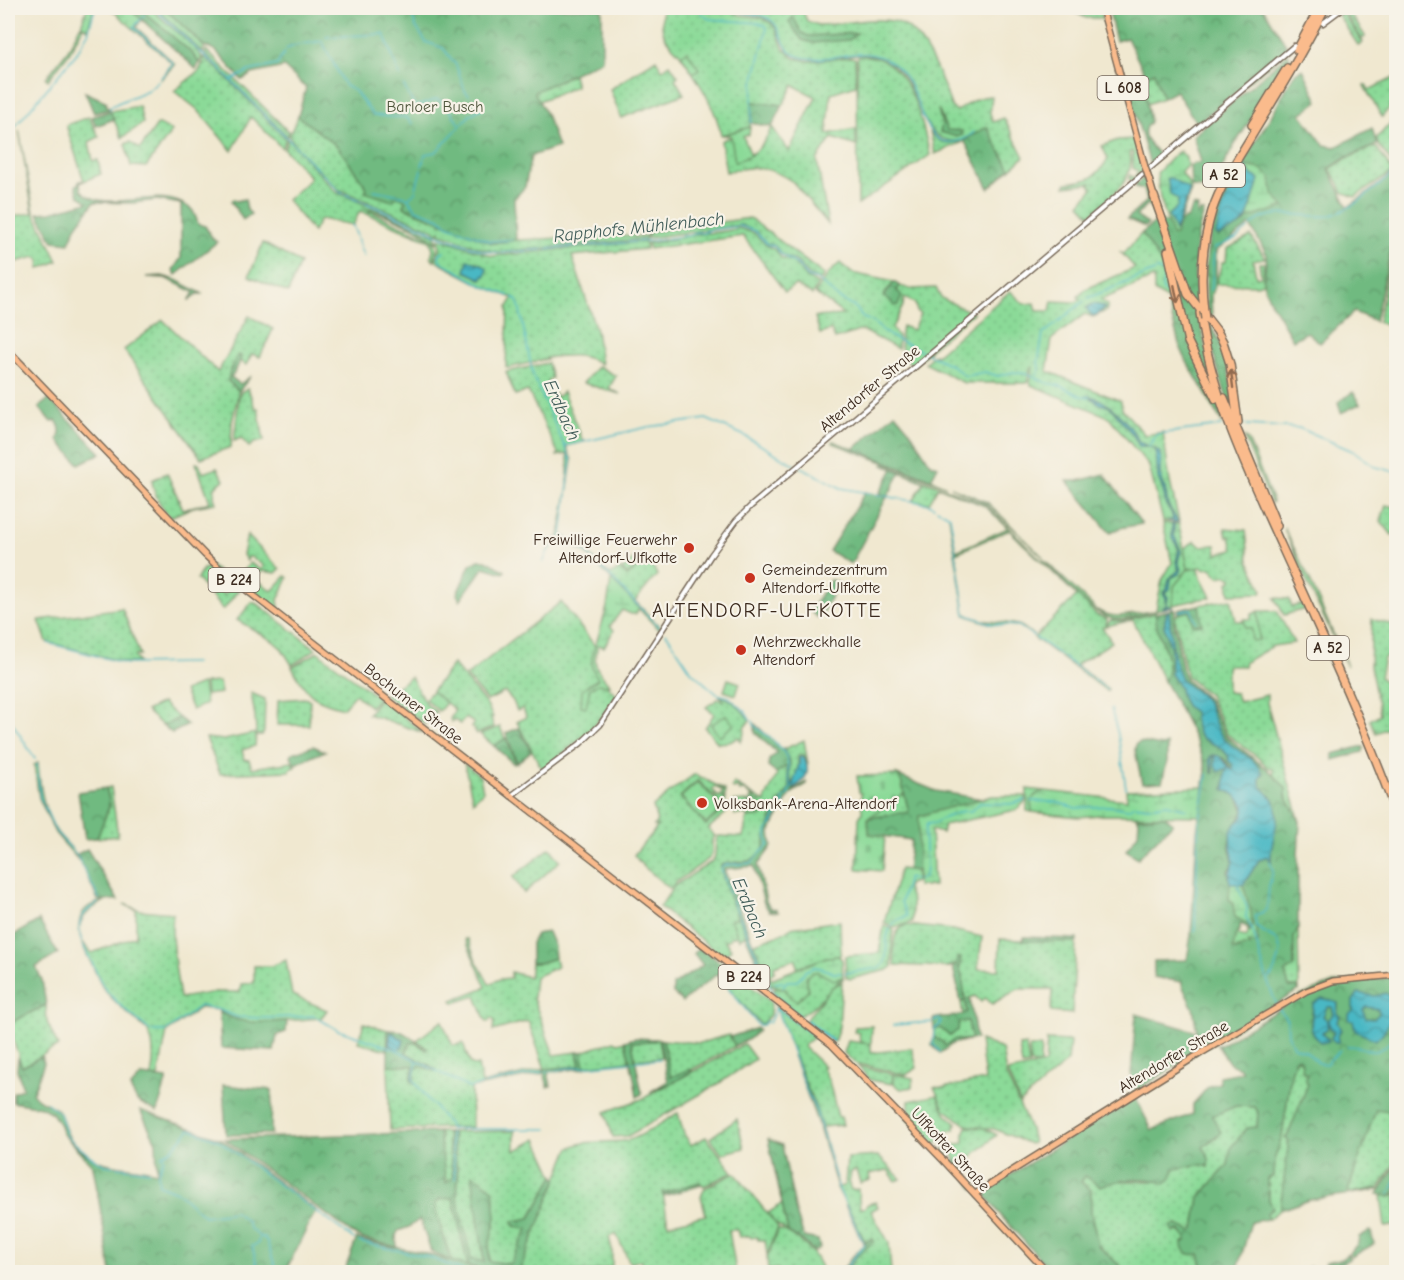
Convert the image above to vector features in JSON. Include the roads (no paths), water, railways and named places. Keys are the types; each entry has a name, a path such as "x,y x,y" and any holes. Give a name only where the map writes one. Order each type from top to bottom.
{"highway":[{"name":"A 52","path":"1319,8 1292,59 1236,152 1212,199 1200,245 1197,271 1210,367 1230,427 1353,704 1396,813"},
{"name":"A 52","path":"1325,8 1284,83 1236,162 1217,200 1207,232 1203,256 1202,312 1216,374 1240,437 1281,535 1357,701 1396,801"},
{"path":"1154,196 1188,342 1230,427"},
{"path":"1154,196 1188,294 1217,330 1227,352 1240,437"}],"main road":[{"name":"L 608","path":"1102,8 1154,196"},
{"name":"Bochumer Straße","path":"8,350 212,562 832,1045"},
{"name":"Altendorfer Straße","path":"975,1194 1306,991 1328,983 1396,975"},
{"name":"Ulfkotter Straße","path":"832,1045 1047,1272"},
{"path":"984,1204 984,1194 988,1186"}],"street":[{"path":"1323,23 1343,8"},
{"name":"Altendorfer Straße","path":"511,796 580,744 600,725 711,555 736,521 762,496 1294,46"}],"water":[{"path":"1245,166 1250,174 1259,179 1246,219 1233,230 1219,236 1216,235 1226,198"},
{"path":"1167,178 1171,178 1190,190 1175,231 1168,215 1177,207 1178,200 1170,194"},
{"path":"468,260 487,268 486,275 481,279 465,271"},
{"path":"1093,304 1105,308 1092,316 1086,308"},
{"path":"1088,396 1102,401 1110,407 1100,404"},
{"path":"1110,407 1130,428 1139,442 1159,451 1160,475 1168,505 1178,522 1168,521 1173,519 1158,478 1156,451 1150,447 1139,446"},
{"path":"1174,523 1174,535 1181,551 1178,561 1181,570 1179,574 1171,578 1170,589 1165,593 1168,597 1167,605 1172,607 1161,609 1166,606 1163,593 1167,589 1169,579 1179,570 1176,562 1179,549 1172,538 1172,524"},
{"path":"1167,611 1169,611 1175,657 1182,680 1209,706 1222,736 1259,767 1263,773 1260,778 1261,786 1273,799 1277,811 1271,861 1267,856 1259,860 1243,885 1230,883 1229,877 1233,861 1231,832 1242,817 1244,807 1239,799 1224,789 1227,768 1218,772 1215,756 1212,756 1213,774 1209,759 1212,755 1216,755 1233,770 1233,765 1224,750 1202,738 1195,724 1194,712 1187,707 1180,694 1180,688 1171,674 1171,648 1164,626"},
{"path":"803,756 807,774 794,788 792,787 799,757"},
{"path":"1358,993 1375,996 1386,993 1391,998 1392,1017 1376,1040 1355,1031 1353,1021 1349,1020 1349,1014 1353,1011 1353,1001","holes":["1366,1007 1378,1009 1379,1013 1374,1019 1366,1018 1363,1010"]},
{"path":"1322,998 1338,1003 1337,1013 1340,1016 1337,1022 1341,1030 1337,1037 1339,1042 1335,1043 1331,1038 1334,1033 1329,1026 1329,1019 1334,1014 1332,1007 1327,1007 1323,1016 1328,1021 1327,1030 1322,1033 1329,1041 1322,1043 1313,1034 1311,1026 1313,1004"},
{"path":"391,1032 404,1040 402,1048 397,1049 389,1044"}],"waterway":[{"path":"8,139 14,128 76,54 88,33 95,8"},
{"name":"Rapphofs Mühlenbach","path":"154,8 219,68 340,192 437,235 484,251 499,253 658,240 740,226 755,231 767,244 774,246 782,255 798,265 808,277 818,280 838,298 856,308 863,318 871,321 890,336 953,366 965,376 985,372 998,376 1013,372 1027,374 1081,396 1090,397"},
{"path":"409,8 416,27 426,42 443,48 456,65 465,91 469,95"},
{"path":"702,8 702,14 709,19 758,23 767,28 753,83 751,123"},
{"path":"731,8 769,19 777,26 789,51 800,57 812,59 858,54 881,57 893,64 907,80 928,127 938,139 949,142 960,141 974,132"},
{"path":"141,19 134,27 173,63 160,79"},
{"path":"326,37 384,34 400,77"},
{"path":"286,49 322,41 345,86 355,91 373,115 406,117 413,124"},
{"path":"232,80 249,71 277,65 284,53"},
{"path":"110,109 111,106 148,90 158,81"},
{"path":"404,86 415,107 437,99 447,105 460,126"},
{"path":"422,166 425,154 436,152 470,115 482,108 474,101"},
{"path":"374,190 408,198 415,192 421,170"},
{"path":"1251,226 1267,216 1336,214 1363,198 1396,171"},
{"path":"408,198 416,209 440,218 447,225 490,241 512,240"},
{"path":"352,225 364,256"},
{"path":"1210,290 1214,248 1236,239 1248,229"},
{"name":"Erdbach","path":"444,251 439,254 440,261 483,286 509,296"},
{"path":"1088,298 1157,270 1163,272 1162,288 1168,293"},
{"name":"Erdbach","path":"512,297 519,305 533,376 571,460 562,535 587,553 660,628"},
{"path":"1058,322 1084,301"},
{"path":"1037,375 1040,369 1038,363 1043,334 1056,324"},
{"path":"565,446 648,427 706,419 743,435 795,465"},
{"path":"1247,425 1299,428 1355,452 1376,467 1396,472"},
{"path":"1149,446 1157,434 1221,426"},
{"path":"801,467 841,488 929,504 934,507"},
{"path":"937,509 950,516 965,614 992,624 1019,626 1033,636"},
{"name":"Erdbach","path":"543,563 548,551 561,536"},
{"path":"1179,611 1191,609 1196,622"},
{"name":"Erdbach","path":"666,633 692,672 717,694 729,697 745,711 750,719"},
{"path":"1035,637 1107,689"},
{"path":"48,643 127,664 195,663"},
{"path":"1111,709 1118,734 1126,788"},
{"path":"8,716 35,759"},
{"name":"Erdbach","path":"753,721 754,725 775,742 787,758 792,787 789,794 783,798 784,803 775,812 776,817 767,833 769,844 767,847 752,863 723,865 721,869 766,977"},
{"path":"37,764 40,797 56,832 76,854 99,899"},
{"path":"1195,931 1198,831 1207,774"},
{"path":"918,880 923,878 926,869 925,830 927,824 963,811 971,811 980,803 1010,804 1025,800"},
{"path":"1031,801 1056,802 1076,808 1109,806 1128,809 1134,805 1148,807 1167,804 1187,809"},
{"path":"1268,980 1281,952 1277,940 1256,927 1255,916 1267,910 1273,871 1270,861"},
{"path":"891,926 897,920 907,916 901,902 908,878 915,880"},
{"name":"Rapphofs Mühlenbach","path":"1237,884 1247,907 1246,917 1254,934 1267,980 1277,1006 1287,1020 1288,1034 1292,1044 1306,1051 1318,1063 1326,1064 1340,1050"},
{"path":"98,903 89,909 80,923 79,931 84,947 100,981 110,996 150,1031 167,1031 200,1006 237,1017 314,1016 338,1030 395,1049 469,1088 482,1085"},
{"path":"845,973 879,968 884,964 890,928"},
{"path":"783,986 787,981 797,981 805,971 814,967 841,973"},
{"name":"Erdbach","path":"768,980 772,991 780,998 780,1001"},
{"path":"723,981 758,1025 763,1025 767,1021"},
{"path":"775,983 783,982"},
{"path":"781,1000 799,1015"},
{"name":"Erdbach","path":"776,1007 816,1111 839,1190 864,1244 843,1272"},
{"path":"769,1023 776,1008"},
{"path":"777,1008 810,1033"},
{"path":"934,1021 938,1019 941,1021 934,1029 933,1044 940,1052"},
{"path":"807,1021 832,1041"},
{"path":"893,1025 931,1022"},
{"name":"Rapphofs Mühlenbach","path":"1347,1046 1375,1051 1396,1037"},
{"path":"562,1069 660,1059"},
{"path":"417,1061 413,1079 431,1104"},
{"path":"545,1072 560,1070"},
{"path":"485,1084 543,1072"},
{"path":"47,1103 60,1113 67,1136 90,1156 105,1165 149,1171"},
{"path":"433,1105 449,1125 449,1129 547,1129"},
{"path":"259,1272 252,1246 258,1244 259,1236 249,1228 247,1221 235,1212 204,1216 179,1193 159,1185 158,1171 164,1159 162,1155 173,1148 190,1129 218,1140 354,1239"},
{"path":"450,1132 451,1148"},
{"path":"452,1149 455,1179"},
{"path":"1389,1194 1396,1181"},
{"path":"260,1237 265,1238 267,1242 277,1272"},
{"path":"359,1242 428,1257 466,1272"}],"place":[{"name":"Freiwillige Feuerwehr Altendorf-Ulfkotte","path":"689,548"},
{"name":"Gemeindezentrum Altendorf-Ulfkotte","path":"750,578"},
{"name":"Mehrzweckhalle Altendorf","path":"741,650"},
{"name":"Volksbank-Arena-Altendorf","path":"702,803"}],"district":[{"name":"ALTENDORF-ULFKOTTE","path":"767,610"}],"park label":[{"name":"Barloer Busch","path":"435,106"}]}
